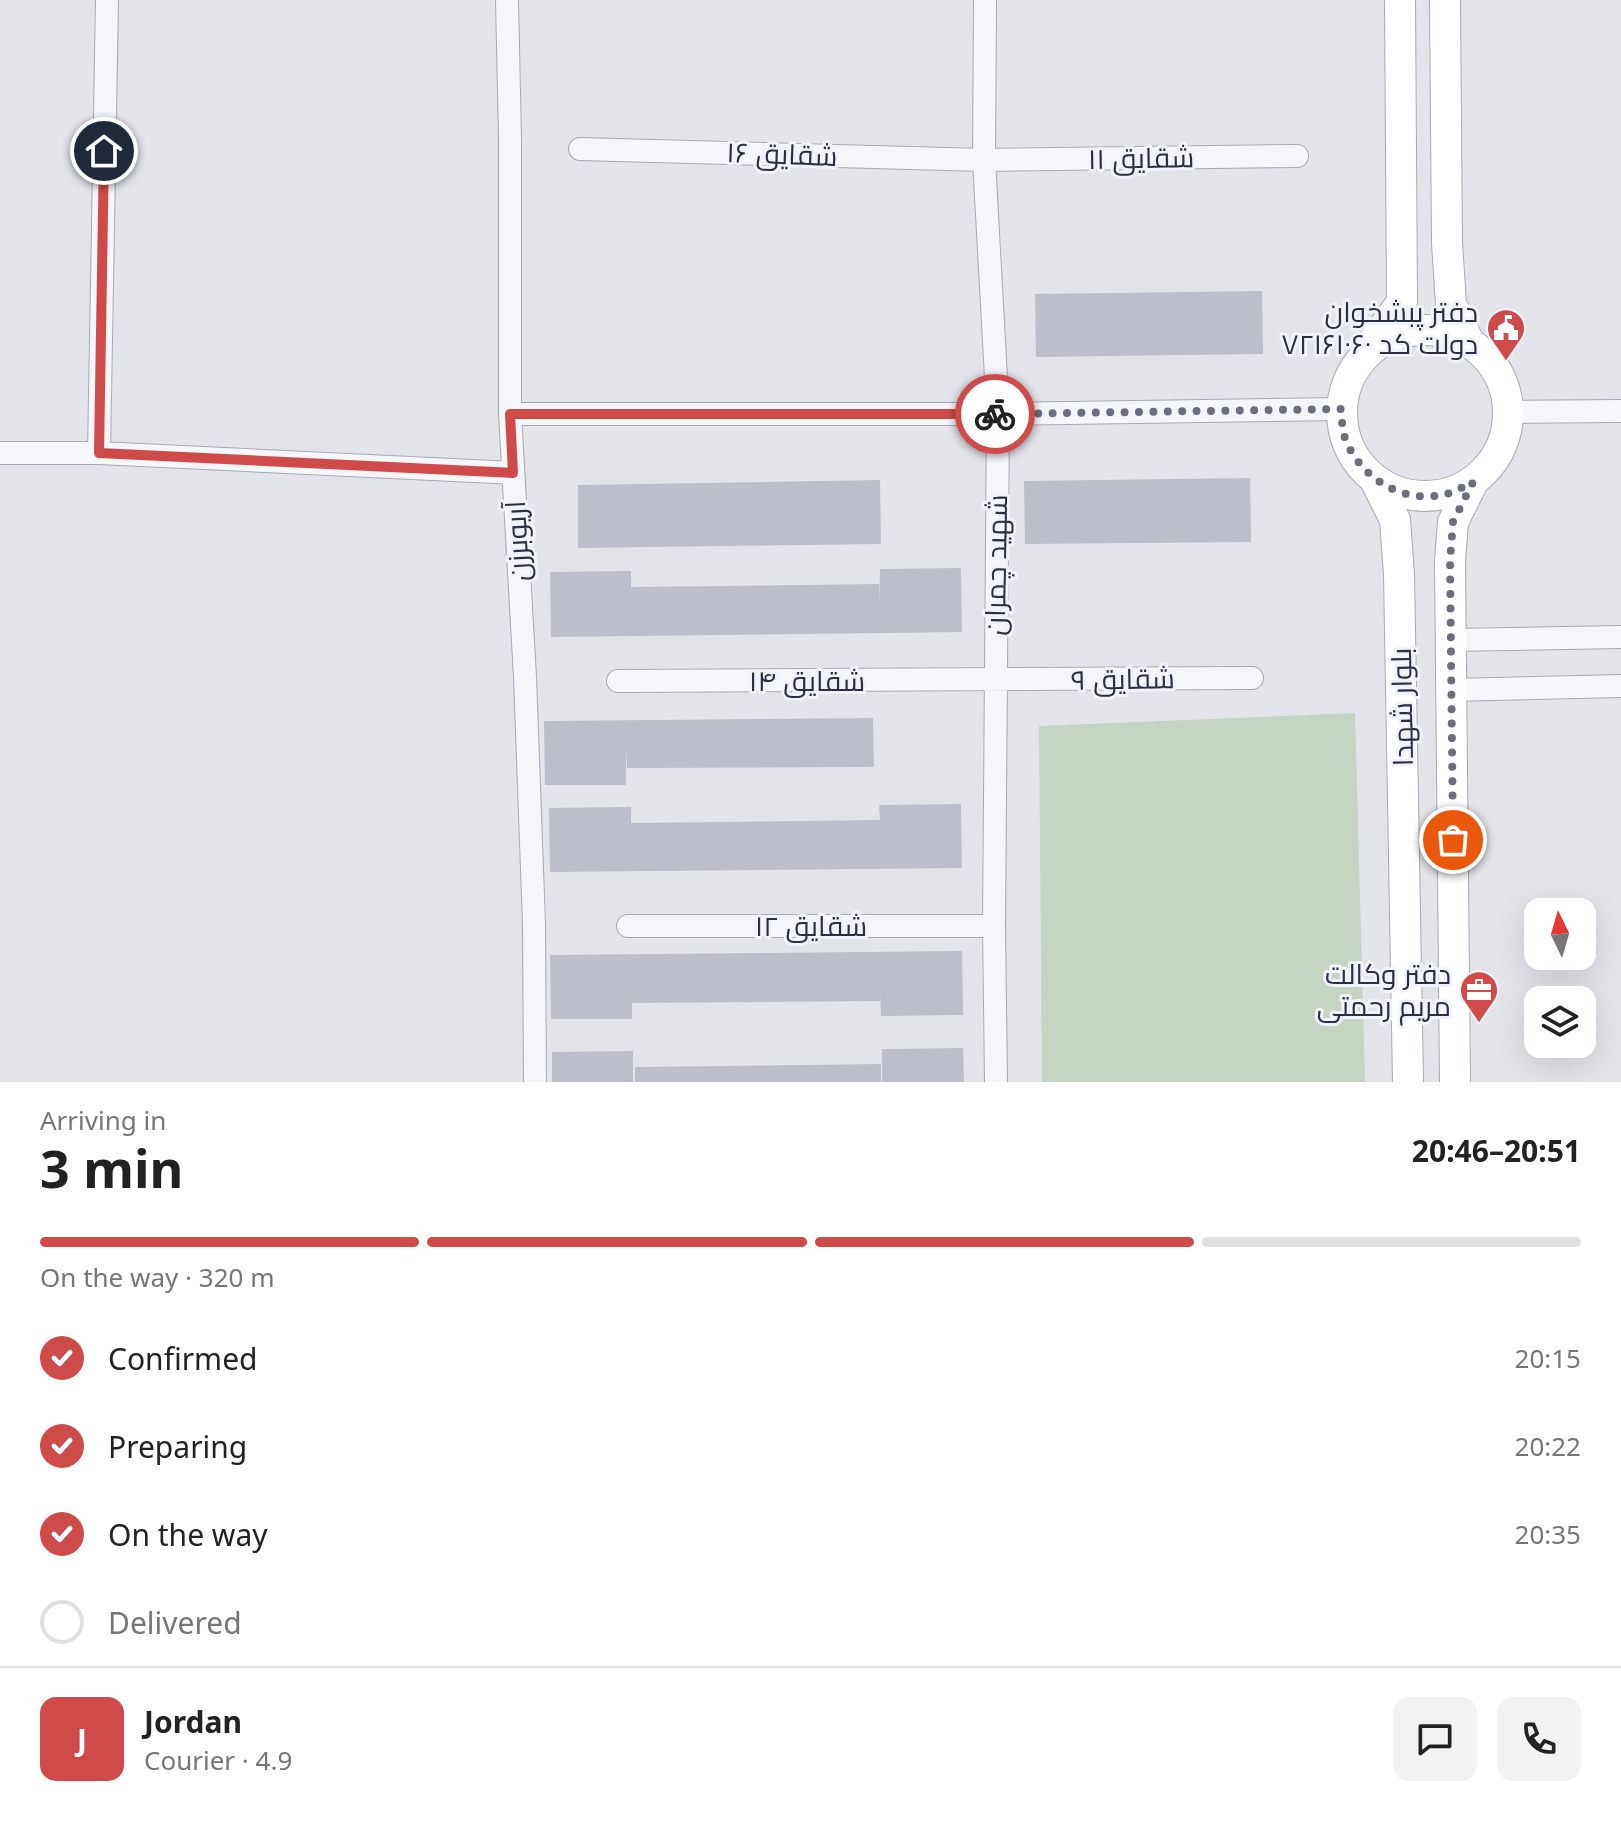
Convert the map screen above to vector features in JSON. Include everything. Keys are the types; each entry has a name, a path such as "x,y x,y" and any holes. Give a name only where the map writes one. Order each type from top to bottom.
{"street":[{"path":"99,453 107,0"},
{"name":"آریوبرزن","path":"507,0 510,414 525,677 535,1082"},
{"name":"شهید چمران","path":"985,0 984,160 998,414 994,926 996,1082"},
{"path":"1362,357 1385,339 1412,330 1441,330 1468,340 1490,359 1505,384 1510,412 1505,440 1492,464 1473,482 1450,493 1424,497 1398,492 1375,480 1357,461 1345,438 1341,409 1347,381 1362,357 1402,302 1400,0"},
{"path":"1445,0 1447,243 1451,304 1468,340"},
{"name":"شقایق ۱۶","path":"580,149 984,160"},
{"name":"شقایق ۱۱","path":"984,160 1297,156"},
{"path":"510,414 998,414 1341,409"},
{"path":"1510,412 1621,411"},
{"path":"0,453 99,453 513,473"},
{"name":"بلوار شهدا","path":"1375,480 1395,520 1399,574 1408,1082"},
{"name":"بلوار شهدا","path":"1455,1082 1450,561 1453,522 1473,482"},
{"path":"1451,640 1621,637"},
{"name":"شقایق ۹","path":"995,681 1252,678"},
{"name":"شقایق ۱۴","path":"618,681 995,681"},
{"path":"1451,690 1621,686"},
{"name":"شقایق ۱۲","path":"628,926 994,926"}],"green space":[{"path":"1355,713 1365,1082 1042,1082 1039,726"}],"building":[{"path":"1262,291 1263,354 1036,357 1035,294"},
{"path":"1250,478 1251,542 1025,544 1024,481"},
{"path":"880,480 881,544 578,548 578,485"},
{"path":"961,568 962,632 551,637 550,572 631,571 631,587 879,584 879,603 880,569"},
{"path":"873,718 874,767 627,768 626,748 626,785 545,785 544,721"},
{"path":"961,804 962,868 550,872 549,808 631,807 631,823 880,820 879,805"},
{"path":"962,951 963,1015 881,1016 880,993 880,1001 632,1003 632,1019 551,1019 550,955"},
{"path":"963,1048 964,1082 882,1082 882,1049"},
{"path":"633,1051 633,1082 552,1082 552,1052"},
{"path":"881,1064 881,1082 635,1082 635,1067"}],"way so far":[{"path":"995,414 1341,409 1345,438 1357,461 1375,480 1398,492 1424,497 1450,493 1473,482 1453,522 1450,561 1453,840"}],"place":[{"name":"دفتر پبشخوان دولت کد ۷۲۱۶۱۰۶۰","path":"1506,362"},
{"name":"دفتر وکالت مریم رحمتی","path":"1479,1024"}],"route":[{"path":"104,151 99,453 513,473 510,414 995,414"}]}
